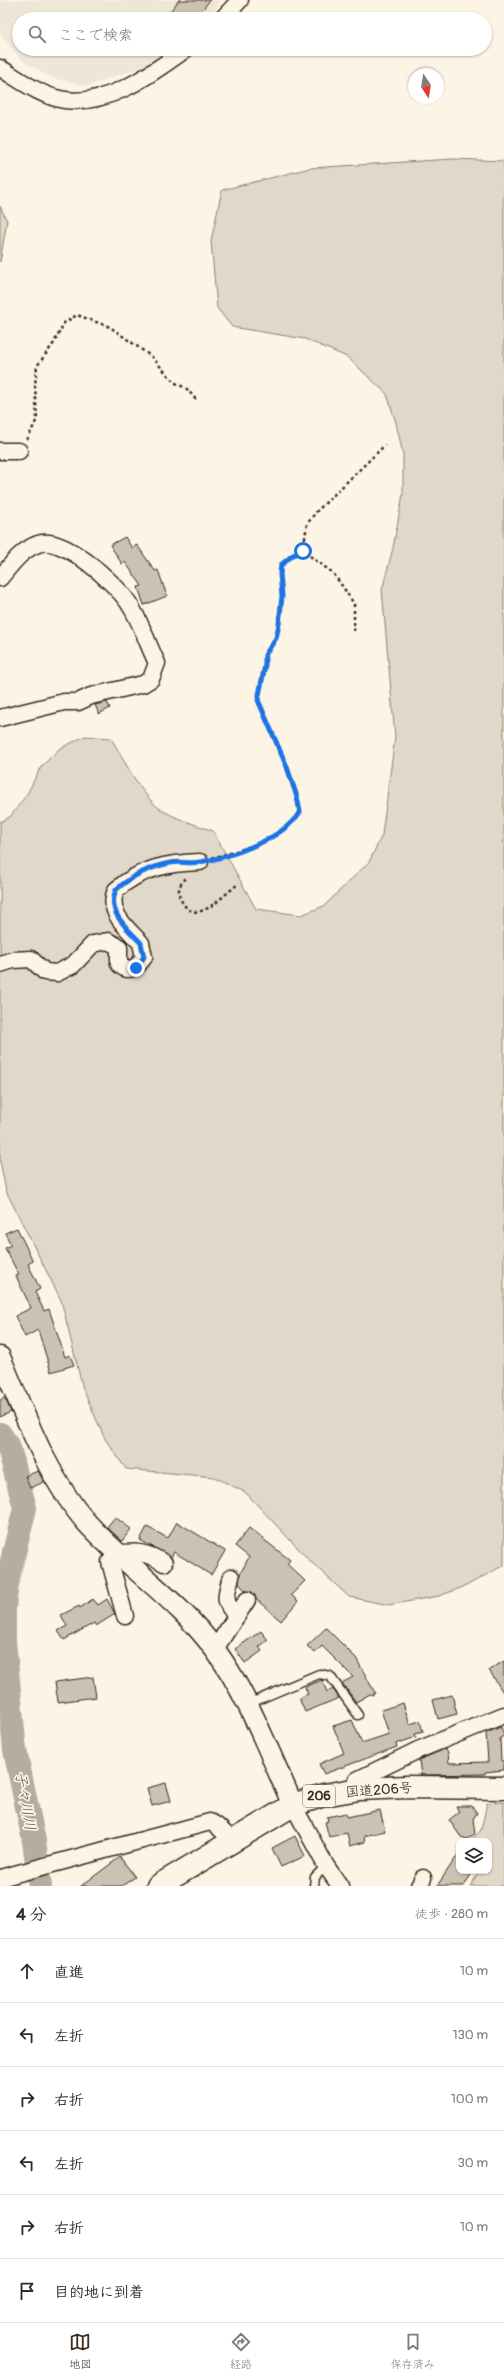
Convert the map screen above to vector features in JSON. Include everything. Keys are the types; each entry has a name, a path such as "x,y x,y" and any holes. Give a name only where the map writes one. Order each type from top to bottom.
{"highway":[{"name":"国道206号","path":"158,1886 232,1840 293,1805 324,1795 351,1790 407,1787 504,1788"}],"street":[{"path":"229,12 240,0"},
{"path":"0,68 33,88 64,100 85,101 107,95 147,77 176,56"},
{"path":"0,451 19,450"},
{"path":"0,578 20,554 38,544 48,541 66,547 114,585 129,603 157,663 151,679 143,684 91,696 78,702 64,702 0,718"},
{"path":"0,964 13,960 31,959 45,972 57,973 73,965 93,944 108,941 119,947 119,964 122,968 136,968 144,957 143,948 141,943 118,918 112,905 116,890 136,875 170,863 200,862"},
{"path":"0,1357 64,1493 117,1554 159,1589 193,1622 228,1668 247,1705 293,1805 326,1866 340,1886"},
{"path":"125,1616 110,1562 117,1554 140,1551 150,1554 164,1563"},
{"path":"231,1577 226,1601 228,1607 237,1616"},
{"path":"215,1649 247,1600"},
{"path":"351,1790 356,1780 418,1750 504,1715"},
{"path":"0,1878 210,1822 217,1825 224,1834 232,1840"}],"lane":[{"path":"247,1705 319,1674 330,1676 358,1715"},
{"path":"314,1886 315,1877 326,1866"}],"path":[{"path":"19,450 26,443 37,419 35,385 37,366 54,343 64,323 77,315 110,328 152,357 174,382 187,389 197,401"},
{"path":"303,551 307,524 316,512 385,445"},
{"path":"303,551 333,573 354,604 354,631"},
{"path":"237,885 226,892 218,903 202,911 191,910 185,905 180,897 179,889 183,880 200,862 262,842 283,830 300,812 287,767 258,700 265,665 265,655 276,638 279,624 282,596 280,574 281,565 293,555 303,551"}],"shaded area":[{"path":"0,0 222,0 213,12 12,12 12,48 0,33"},
{"path":"18,56 163,56 156,62 87,86 52,78 21,60"},
{"path":"452,159 504,161 504,1565 466,1586 439,1596 389,1605 349,1597 309,1560 245,1492 214,1477 126,1469 105,1439 83,1389 61,1300 6,1191 0,1161 0,822 10,817 27,794 41,767 59,749 85,736 111,738 139,786 159,808 185,821 213,831 256,909 301,915 324,906 369,862 382,835 395,737 382,590 393,548 403,494 403,454 396,423 387,394 347,357 305,339 232,327 217,308 211,241 222,190 310,168"},
{"path":"0,206 7,221 0,262"},
{"path":"504,1802 504,1886 470,1886 478,1874 492,1874 492,1838 474,1838 481,1830 487,1803"}],"building":[{"path":"179,0 210,0 201,12 170,12"},
{"path":"125,537 132,548 137,545 155,571 158,570 167,596 144,605 138,587 142,586 125,562 122,564 110,545"},
{"path":"107,702 110,708 99,714 95,705"},
{"path":"17,1228 33,1261 28,1264 40,1289 35,1292 44,1311 49,1309 65,1357 70,1355 74,1365 51,1372 38,1330 25,1337 15,1316 31,1308 16,1276 19,1275 5,1248 11,1245 5,1233"},
{"path":"5,1398 11,1412 0,1417 0,1400"},
{"path":"38,1471 44,1482 30,1488 25,1476"},
{"path":"115,1517 131,1529 122,1541 107,1527"},
{"path":"177,1522 225,1551 211,1575 174,1552 171,1557 140,1540 147,1527 168,1538"},
{"path":"249,1528 290,1560 287,1564 305,1581 291,1595 298,1601 281,1621 256,1599 252,1592 246,1591 239,1584 240,1574 249,1557 235,1546"},
{"path":"93,1599 98,1605 107,1599 115,1614 96,1626 94,1623 64,1640 58,1631 67,1626 61,1615 79,1606 80,1608"},
{"path":"326,1628 356,1658 375,1693 372,1695 370,1694 356,1702 342,1683 353,1677 322,1646 315,1653 307,1646"},
{"path":"261,1631 268,1640 259,1647 262,1651 245,1663 235,1649"},
{"path":"504,1661 504,1694 489,1670"},
{"path":"93,1677 96,1697 58,1702 55,1682"},
{"path":"322,1680 327,1692 333,1689 339,1698 305,1712 299,1698 308,1694 305,1687"},
{"path":"452,1695 457,1714 438,1719 433,1700"},
{"path":"403,1703 410,1724 420,1721 423,1732 415,1734 416,1737 396,1744 397,1747 324,1774 319,1764 344,1753 333,1726 352,1720 362,1743 389,1734 381,1710"},
{"path":"501,1727 504,1736 500,1738 501,1761 504,1761 504,1770 485,1772 485,1774 421,1775 419,1760 445,1749 448,1753 449,1763 488,1762 486,1733"},
{"path":"166,1783 171,1801 152,1806 147,1788"},
{"path":"456,1806 472,1806 477,1813 473,1819 475,1834 469,1838 461,1837 449,1820 459,1812"},
{"path":"380,1810 385,1831 364,1836 365,1842 350,1846 347,1833 329,1837 325,1822 328,1821 327,1817 346,1813 347,1817"},
{"path":"295,1836 305,1856 281,1867 272,1848"},
{"path":"120,1857 135,1877 122,1886 81,1886"},
{"path":"456,1858 456,1874 471,1874 464,1886 437,1886"}],"waterway":[{"name":"子々川川","path":"0,1434 9,1448 25,1508 8,1577 4,1607 4,1641 15,1750 34,1841 40,1886"}],"route":[{"path":"136,968 144,957 143,948 141,943 118,918 112,905 112,897 123,883 136,875 170,863 200,862 262,842 283,830 296,818 300,812 300,806 287,767 258,700 258,690 263,677 265,655 276,638 279,624 282,596 280,574 281,565 293,555 303,551"}]}
